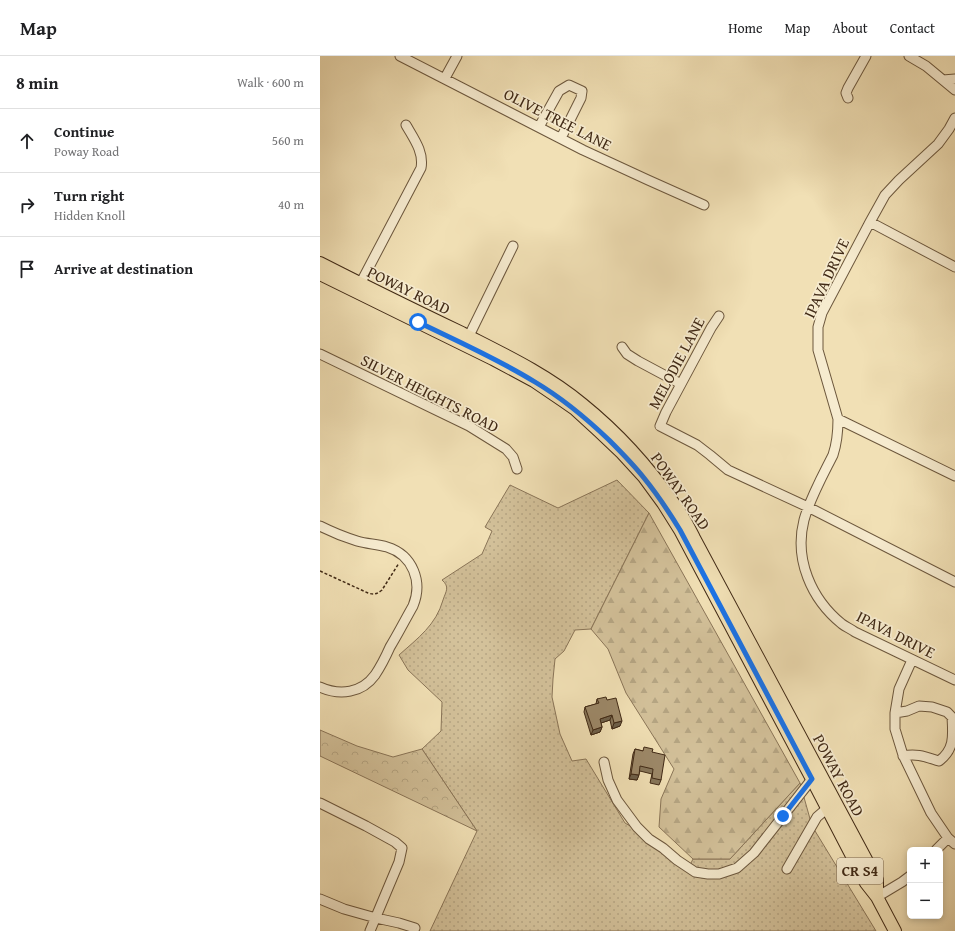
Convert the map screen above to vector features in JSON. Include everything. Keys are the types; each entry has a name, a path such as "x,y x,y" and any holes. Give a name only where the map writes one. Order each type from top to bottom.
{"main road":[{"name":"POWAY ROAD","path":"320,263 358,288"},
{"name":"POWAY ROAD","path":"320,274 358,288 467,341 532,369 556,384 581,403 606,424 634,452 675,505 694,538 832,805 866,883 877,897 895,931"},
{"name":"POWAY ROAD","path":"467,341 549,390 569,404 622,453 644,477 680,530 812,779 832,805"}],"street":[{"name":"OLIVE TREE LANE","path":"400,56 608,162 704,205"},
{"path":"445,78 457,56"},
{"path":"848,98 846,93 848,88 866,56"},
{"path":"909,56 926,66 955,90"},
{"path":"943,80 955,79"},
{"path":"539,127 559,92 569,85 582,90 581,98 561,138"},
{"name":"IPAVA DRIVE","path":"955,118 938,144 885,195 822,313 818,327 818,350 838,419 838,429 833,455 808,507 802,532 803,559 808,578 822,604 843,624 855,632 955,680"},
{"path":"358,288 421,168 422,161 420,150 406,125"},
{"path":"870,222 955,267"},
{"path":"467,341 513,246"},
{"name":"MELODIE LANE","path":"719,316 681,384 660,426 697,445 728,470 808,507"},
{"path":"622,347 627,354 638,361 681,384"},
{"name":"SILVER HEIGHTS ROAD","path":"320,354 469,426 506,450 513,457 517,469"},
{"path":"838,419 955,476"},
{"path":"808,507 955,582"},
{"path":"320,526 352,540 393,549 404,556 412,568 416,578 417,595 413,606 378,670 370,681 360,688 348,692 335,692 320,687"},
{"path":"912,660 899,689 895,713 895,729 903,756 931,813 951,841 941,847"},
{"path":"895,713 907,711 919,706 932,707 947,712 952,717 953,734 951,746 946,756 939,761 912,754 903,756"},
{"path":"604,762 608,780 617,800 637,827 649,839 695,872 708,874 719,874 737,868 754,853 812,779"},
{"path":"320,803 366,826 395,842 402,848 399,862 370,931"},
{"path":"787,869 817,818 832,805"},
{"path":"877,897 907,878"},
{"path":"320,899 344,909 415,928"}],"path":[{"path":"320,571 368,593 374,594 378,593 384,587 404,556"}],"green space":[{"path":"617,480 649,513 591,629 575,630 564,651 555,659 552,697 560,734 572,761 586,759 625,823 642,833 659,851 687,871 693,859 730,859 800,783 812,826 876,931 430,931 477,831 422,749 441,731 442,702 408,670 399,655 426,630 436,617 447,589 442,580 482,554 492,531 485,527 510,485 558,508"},
{"path":"649,513 800,783 730,859 693,859 659,827 661,799 674,769 626,693 608,649 591,629"},
{"path":"320,730 357,746 393,757 422,749 477,831 320,756"}],"building":[{"path":"606,697 607,700 616,698 622,721 614,723 612,715 600,719 602,727 593,730 585,707 599,703 597,699"},
{"path":"644,747 653,749 652,752 665,755 661,780 652,778 653,769 640,766 639,775 631,774 635,749 643,751"}],"route":[{"path":"418,322 494,359 549,390 569,404 599,431 644,477 680,530 812,779 783,816"}]}
